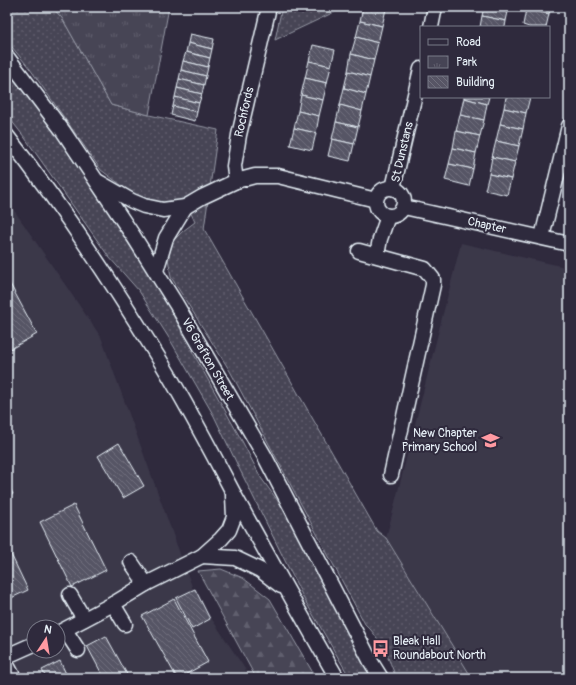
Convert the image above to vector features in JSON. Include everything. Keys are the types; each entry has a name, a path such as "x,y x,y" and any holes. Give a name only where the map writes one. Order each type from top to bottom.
{"street":[{"name":"Rochfords","path":"236,181 234,166 239,135 269,7"},
{"path":"431,26 435,7"},
{"name":"V6 Grafton Street","path":"7,58 63,131 156,271 264,455 370,662 381,678"},
{"name":"St Dunstans","path":"393,188 420,73"},
{"path":"542,237 569,126"},
{"path":"7,136 71,225 154,350 336,678"},
{"path":"96,180 126,198 144,206 163,210 184,207 236,181 256,176 278,176 376,200"},
{"path":"393,188 402,193 404,197 404,207 396,215 388,216 384,215 378,209 376,200 380,192 393,188"},
{"path":"156,271 166,238 184,207"},
{"name":"Chapter","path":"404,207 569,244"},
{"path":"377,255 380,239 388,216"},
{"path":"359,251 425,269 433,279 391,475"},
{"path":"66,629 113,604 146,584 202,556 221,539 228,530 234,517 232,490"},
{"path":"202,556 235,558 260,570 286,589"},
{"path":"131,562 146,584"},
{"path":"70,595 84,619"},
{"path":"113,604 125,624"},
{"path":"66,636 78,650"},
{"path":"7,656 26,648"},
{"path":"7,665 14,678"}],"shaded area":[{"path":"7,200 101,337 194,592 251,678 7,678"},
{"name":"New Chapter Primary School","path":"461,243 569,268 569,678 472,678 386,538"}],"green space":[{"path":"7,7 52,7 62,18 111,105 218,130 204,229 377,531 386,538 472,678 396,678 384,649 375,635 365,624 230,371 171,277 168,258 173,241 195,222 186,203 155,205 137,197 101,170 30,69 7,41"},
{"path":"52,7 169,7 149,115 111,105 62,18"},
{"path":"282,7 345,7 275,40"},
{"path":"7,68 43,115 166,300 187,342 261,478 286,512 375,678 350,678 304,599 214,416 169,338 139,291 109,257 25,138 7,115"},
{"path":"221,569 243,578 270,599 316,678 256,678 198,571"}],"building":[{"path":"363,7 377,7 386,9 382,26 360,21"},
{"path":"484,7 509,7 506,21 482,16"},
{"path":"527,7 551,7 549,14 526,9"},
{"path":"526,9 549,14 546,26 523,25"},
{"path":"482,16 506,21 505,26 480,26"},
{"path":"360,21 382,26 378,43 356,37"},
{"path":"190,34 214,39 212,49 188,43"},
{"path":"356,37 378,43 374,60 351,54"},
{"path":"188,43 212,49 210,58 186,52"},
{"path":"313,45 335,50 331,66 309,61"},
{"path":"186,52 210,58 208,67 183,61"},
{"path":"351,54 374,60 370,77 348,71"},
{"path":"183,61 208,67 206,76 181,70"},
{"path":"309,61 331,66 327,83 305,78"},
{"path":"181,70 206,76 204,85 179,79"},
{"path":"348,71 370,77 366,94 344,88"},
{"path":"305,78 327,83 323,100 301,95"},
{"path":"179,79 204,85 202,94 177,88"},
{"path":"177,88 202,94 199,103 175,97"},
{"path":"344,88 366,94 362,111 340,105"},
{"path":"301,95 323,100 319,116 298,111"},
{"path":"175,97 199,103 197,112 173,106"},
{"path":"464,98 489,98 487,104"},
{"path":"464,98 487,104 484,120 460,115"},
{"path":"506,98 530,98 526,113 504,108"},
{"path":"340,105 362,111 358,127 336,122"},
{"path":"173,106 197,112 195,121 171,115"},
{"path":"504,108 526,113 523,129 500,124"},
{"path":"298,111 319,116 316,133 294,128"},
{"path":"460,115 484,120 480,136 456,131"},
{"path":"336,122 358,127 354,144 332,139"},
{"path":"500,124 523,129 519,146 496,141"},
{"path":"294,128 316,133 312,150 290,145"},
{"path":"456,131 480,136 476,153 453,148"},
{"path":"332,139 354,144 350,161 328,156"},
{"path":"496,141 519,146 515,162 492,157"},
{"path":"453,148 476,153 473,169 449,164"},
{"path":"492,157 515,162 511,179 489,174"},
{"path":"449,164 473,169 469,186 445,180"},
{"path":"489,174 511,179 507,195 485,190"},
{"path":"9,282 37,334 7,351 7,283"},
{"path":"119,443 144,486 123,498 98,456"},
{"path":"7,483 13,494 7,497"},
{"path":"74,505 106,570 72,587 40,522"},
{"path":"7,546 28,590 7,600"},
{"path":"195,589 210,619 192,629 176,598"},
{"path":"174,599 208,662 179,678 177,678 142,616"},
{"path":"106,636 129,678 104,678 87,646"},
{"path":"60,661 68,678 46,678 42,670"}],"place":[{"name":"New Chapter Primary School","path":"490,440"},
{"name":"Bleak Hall Roundabout North","path":"380,648"}]}
